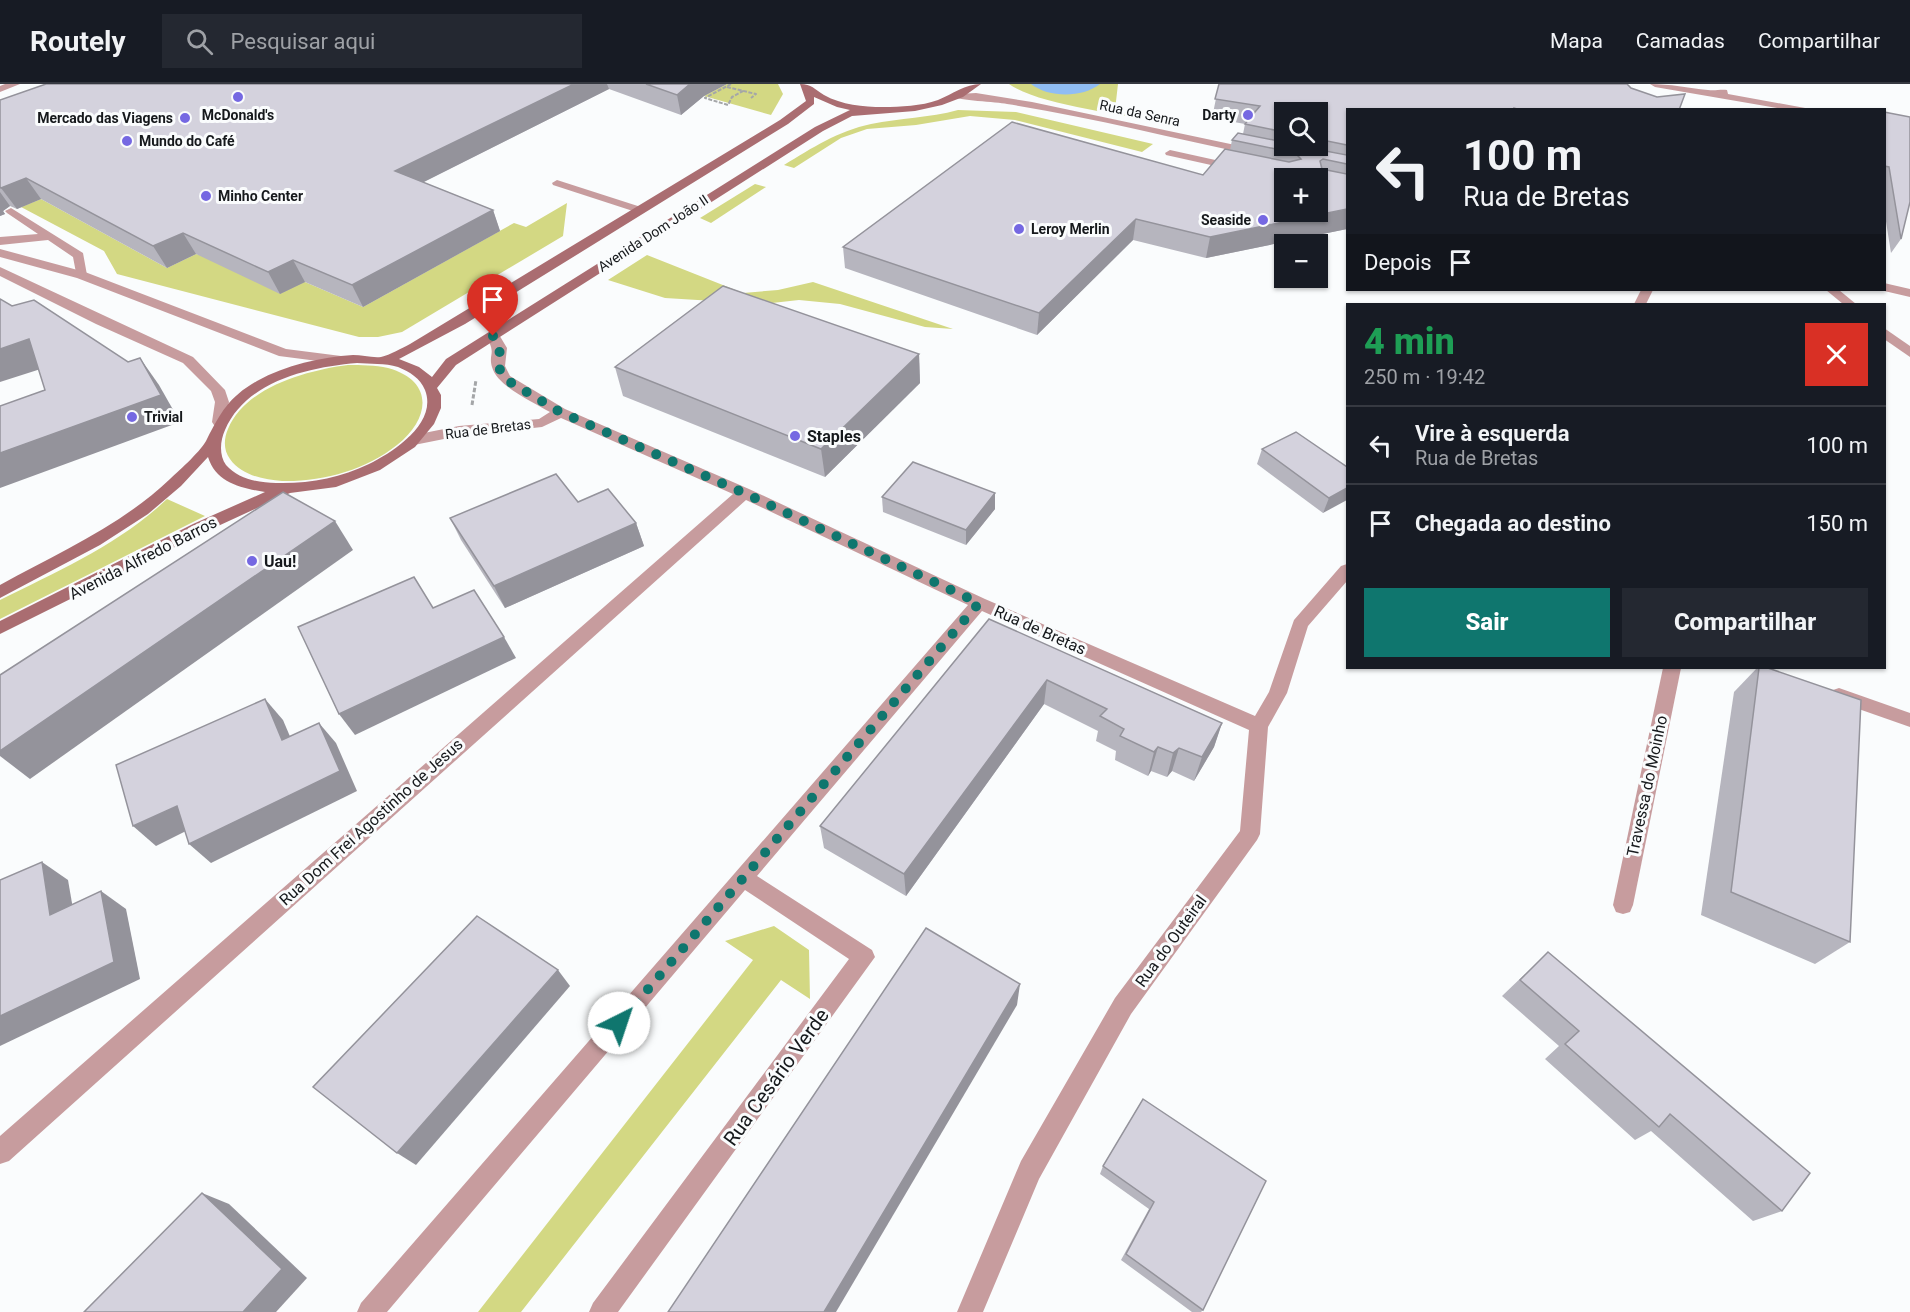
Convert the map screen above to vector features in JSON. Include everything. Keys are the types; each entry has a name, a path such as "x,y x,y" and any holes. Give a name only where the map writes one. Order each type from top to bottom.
{"main road":[{"path":"806,85 824,99 838,104 891,110 928,106 958,97 978,84"},
{"name":"Avenida Dom João II","path":"383,361 415,347 800,111 811,102 806,85"},
{"name":"Avenida Dom João II","path":"211,444 219,422 230,409 250,392 269,381 297,370 341,360 383,361 398,363 412,369 426,378 431,387 451,362 819,129 850,113 891,110"},
{"path":"211,444 214,460 222,470 233,478 250,485 286,489 317,486 348,478 374,468 396,455 414,440 427,424 434,409 431,387"},
{"path":"0,592 94,541 143,510 176,482 211,444"},
{"name":"Avenida Alfredo Barros","path":"0,628 200,528 286,489"}],"street":[{"path":"0,89 15,84"},
{"name":"Rua da Senra","path":"978,84 985,90 1032,105"},
{"path":"1646,94 1654,84 1799,108"},
{"path":"1712,94 1728,91 1728,84"},
{"name":"Rua da Senra","path":"958,97 976,96 1032,105 1268,155"},
{"path":"1170,153 1246,169"},
{"path":"557,183 640,210"},
{"path":"10,211 79,256 81,275"},
{"path":"0,241 47,237"},
{"path":"0,253 81,275 284,353 341,360"},
{"path":"0,271 188,360 218,390 222,402 219,422"},
{"path":"1886,287 1910,293"},
{"path":"1833,291 1849,303"},
{"path":"36,307 52,297"},
{"path":"1886,334 1910,353"},
{"name":"Rua de Bretas","path":"493,336 500,348 498,366 505,379 560,412 744,493 979,603 1259,726"},
{"name":"Rua de Bretas","path":"414,440 459,431 542,423 560,412"},
{"name":"Rua Dom Frei Agostinho de Jesus","path":"0,1152 744,493"},
{"name":"Rua do Outeiral","path":"970,1312 1030,1170 1123,1006 1250,834 1259,726 1278,693 1300,624 1346,571"},
{"path":"370,1312 979,603"},
{"name":"Travessa do Moinho","path":"1623,904 1672,669"},
{"path":"1823,690 1910,720"},
{"name":"Rua Cesário Verde","path":"602,1312 864,957 744,878"}],"path":[{"path":"731,84 705,98 728,105 732,97 743,91"},
{"path":"726,86 756,94 751,98"}],"green space":[{"path":"727,84 778,84 783,94 771,115 704,96"},
{"path":"1009,84 1118,84 1115,110 1159,122 1039,98"},
{"path":"958,110 1016,112 1153,144 1142,152 1015,120 970,116 916,125 867,129 841,138 794,168 784,165 826,141 859,127"},
{"path":"755,184 766,187 711,223 700,218"},
{"path":"41,199 167,268 196,254 305,282 363,307 514,223 526,227 567,203 563,236 402,332 378,337 359,337 117,274 104,251 21,207"},
{"path":"647,255 743,293 778,290 813,282 953,329 925,327 840,304 799,300 763,304 665,298 608,280"},
{"path":"348,365 388,368 403,374 414,382 420,391 421,413 408,435 397,445 358,468 328,477 297,481 253,476 240,469 230,459 225,448 228,429 236,414 248,402 279,383 297,376"},
{"path":"167,499 205,516 0,619 0,600 88,556 129,530"},
{"path":"774,926 809,950 810,999 781,980 521,1312 478,1312 753,960 725,941"}],"water":[{"path":"1031,84 1100,84 1084,92 1056,94 1038,89"}],"building":[{"name":"Minho Center","path":"46,84 574,84 395,171 493,210 352,285 293,260 268,272 183,233 153,246 26,178 1,188 0,100"},
{"path":"646,84 690,84 677,95"},
{"path":"1219,84 1627,84 1631,88 1657,97 1685,94 1680,108 1346,108 1346,145 1328,141 1328,102 1274,102 1274,130 1245,124 1260,106 1215,99"},
{"path":"1886,112 1910,117 1910,202 1901,239 1889,167 1886,166"},
{"name":"Leroy Merlin","path":"1012,122 1203,175 1225,149 1289,162 1301,159 1298,156 1328,156 1328,151 1346,155 1346,164 1323,159 1320,161 1322,168 1274,168 1274,222 1283,222 1210,237 1136,219 1039,313 843,247"},
{"name":"Leroy Merlin","path":"1238,133 1274,140 1274,149 1232,140"},
{"name":"Leroy Merlin","path":"1328,170 1346,174 1346,209 1328,213"},
{"name":"Staples","path":"723,286 919,354 821,449 615,367"},
{"path":"0,299 12,306 34,300 128,362 140,358 161,395 0,453 0,406 45,390 29,339 0,349"},
{"path":"1296,432 1346,466 1346,489 1329,498 1262,449"},
{"path":"913,462 995,493 966,530 882,497"},
{"path":"556,474 578,502 608,489 636,523 494,586 450,518"},
{"path":"283,492 335,521 0,751 0,675"},
{"path":"414,577 433,608 474,590 504,637 339,714 298,627"},
{"path":"989,619 1222,723 1202,757 1179,748 1173,753 1158,747 1154,752 1120,736 1124,729 1100,716 1107,709 1047,680 904,874 820,826"},
{"path":"1759,669 1771,669 1861,700 1850,942 1731,892"},
{"path":"265,699 282,740 319,723 340,771 189,844 177,806 133,826 116,765"},
{"path":"42,862 50,915 101,891 114,962 0,1016 0,880"},
{"path":"477,916 558,970 397,1153 313,1087"},
{"path":"926,928 1020,984 824,1312 668,1312"},
{"path":"1548,952 1810,1173 1782,1211 1670,1114 1659,1127 1565,1044 1579,1031 1520,980"},
{"path":"1143,1099 1266,1181 1203,1310 1126,1254 1154,1202 1103,1166"},
{"path":"202,1193 282,1269 243,1312 84,1312"}],"place":[{"name":"McDonald's","path":"238,97"},
{"name":"Darty","path":"1248,115"},
{"name":"Mercado das Viagens","path":"185,118"},
{"name":"Mundo do Café","path":"127,141"},
{"name":"Minho Center","path":"206,196"},
{"name":"Seaside","path":"1263,220"},
{"name":"Leroy Merlin","path":"1019,229"},
{"name":"Trivial","path":"132,417"},
{"name":"Staples","path":"795,436"},
{"name":"Uau!","path":"252,561"}],"route":[{"path":"493,336 500,348 498,366 505,379 560,412 744,493 979,603 619,1023"}]}
